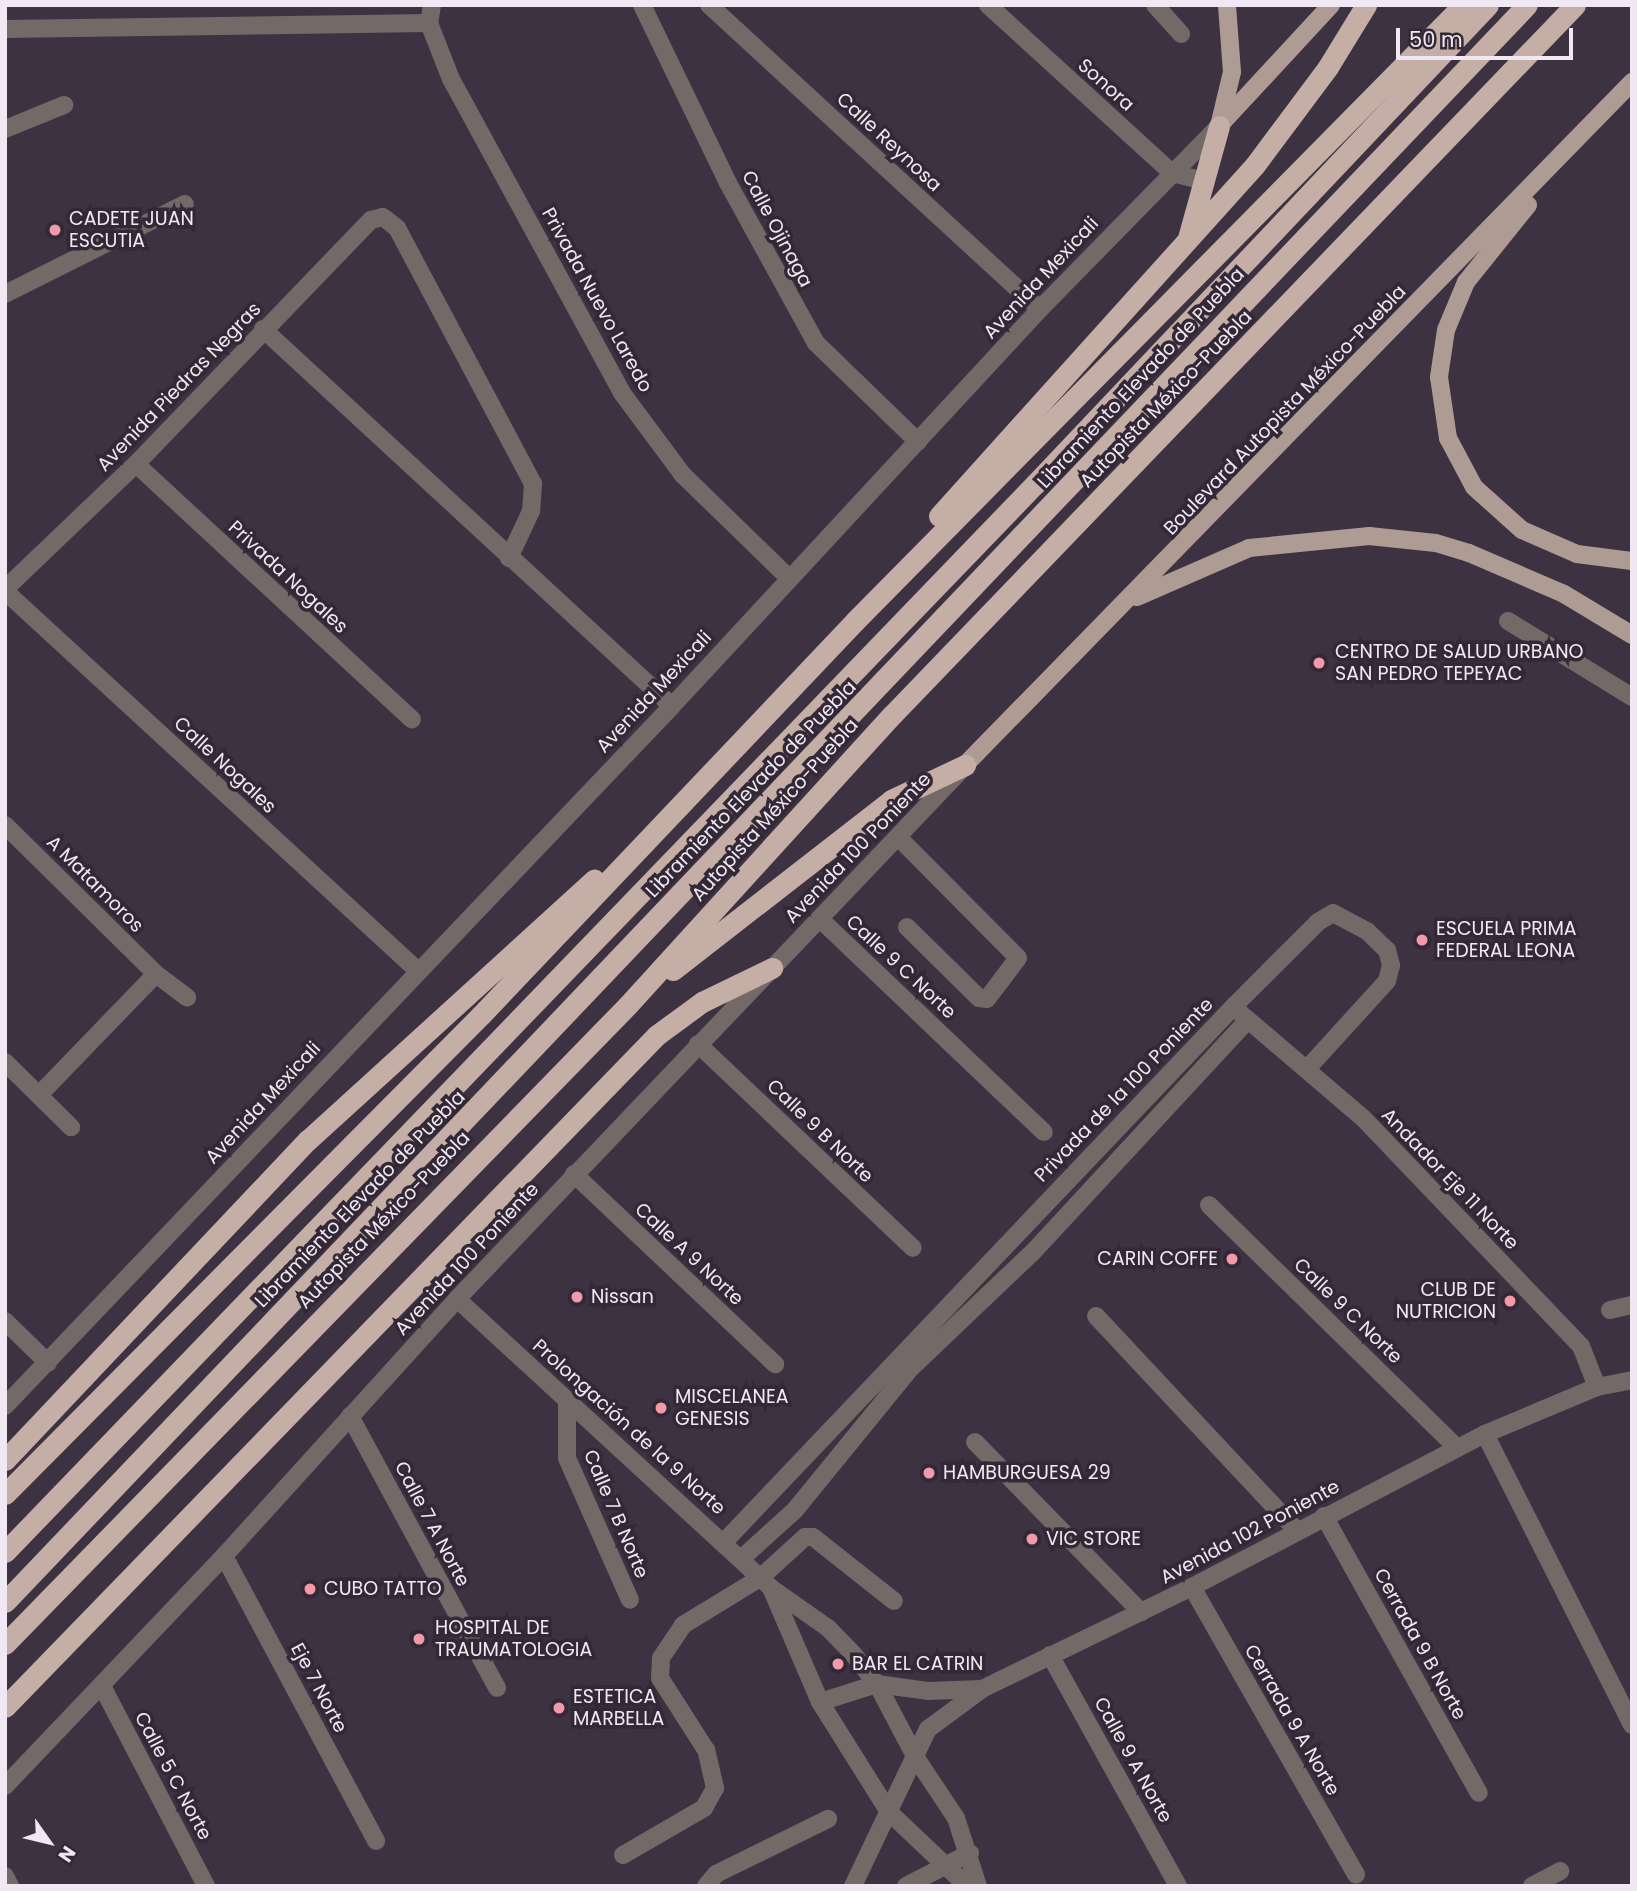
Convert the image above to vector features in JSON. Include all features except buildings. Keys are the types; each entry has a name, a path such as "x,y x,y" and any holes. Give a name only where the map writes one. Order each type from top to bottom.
{"highway":[{"path":"855,621 878,583 1187,243 1293,117 1366,5"},
{"path":"5,1494 491,1006 855,621 1464,5"},
{"name":"Libramiento Elevado de Puebla","path":"5,1552 1035,484 1488,5"},
{"name":"Libramiento Elevado de Puebla","path":"5,1602 1527,5"},
{"name":"Autopista México-Puebla","path":"5,1644 627,1006 892,715 1575,5"},
{"path":"1187,243 1219,126"},
{"path":"5,1460 309,1140 603,872 754,727"},
{"path":"627,1006 891,800 965,765"},
{"path":"5,1707 638,1055 702,1002 772,968"}],"main road":[{"path":"1219,126 1232,72 1227,5"},
{"name":"Avenida Mexicali","path":"1219,126 1331,5"},
{"name":"Boulevard Autopista México-Puebla","path":"965,765 1632,82"},
{"path":"1560,158 1466,282 1454,306 1440,356 1443,421 1462,470 1504,517 1559,548 1596,559 1632,562"},
{"path":"1128,601 1249,548 1370,536 1436,543 1469,553 1564,594 1632,635"}],"street":[{"name":"Calle Ojinaga","path":"642,5 728,183 816,343 918,442"},
{"name":"Calle Reynosa","path":"709,5 1040,309"},
{"name":"Sonora","path":"988,5 1171,173 1203,181"},
{"path":"1155,5 1181,34"},
{"path":"5,29 430,14"},
{"name":"Privada Nuevo Laredo","path":"430,14 451,79 622,393 683,475 788,577"},
{"path":"5,129 64,105"},
{"name":"Avenida Mexicali","path":"5,1406 417,970 672,706 788,577 918,442 1040,309 1219,126"},
{"path":"5,294 185,205"},
{"name":"Avenida Piedras Negras","path":"5,590 136,464 263,329 371,220 383,217 397,228 533,484 531,510 509,558"},
{"path":"263,329 672,706"},
{"name":"Privada Nogales","path":"136,464 412,720"},
{"name":"Calle Nogales","path":"5,590 417,970"},
{"path":"1508,621 1632,697"},
{"name":"Avenida 100 Poniente","path":"5,1786 224,1556 457,1299 965,765"},
{"name":"A Matamoros","path":"5,825 156,974 187,997"},
{"path":"898,837 1018,958 987,999 979,998 907,927"},
{"path":"1235,1005 1318,922 1333,913 1367,931 1387,950 1391,965 1387,981 1307,1069"},
{"name":"Calle 9 C Norte","path":"820,919 1044,1132"},
{"path":"39,1095 156,974"},
{"name":"Privada de la 100 Poniente","path":"724,1542 1235,1005 1246,1022"},
{"path":"741,1559 795,1510 911,1368 1033,1252 1246,1022"},
{"name":"Andador Eje 11 Norte","path":"1246,1022 1307,1069 1364,1119 1581,1346 1597,1387"},
{"name":"Calle 9 B Norte","path":"698,1044 913,1248"},
{"path":"5,1062 71,1127"},
{"name":"Calle A 9 Norte","path":"575,1174 775,1364"},
{"name":"Calle 9 C Norte","path":"1209,1205 1457,1448"},
{"name":"Prolongación de la 9 Norte","path":"457,1299 766,1583 828,1628 877,1684 916,1758"},
{"path":"1610,1310 1632,1305"},
{"path":"1096,1316 1296,1530"},
{"path":"5,1321 48,1363"},
{"name":"Avenida 102 Poniente","path":"853,1886 937,1718 982,1689 1192,1587 1296,1530 1485,1434 1597,1387 1632,1380"},
{"name":"Calle 7 B Norte","path":"567,1402 568,1458 630,1600"},
{"name":"Calle 7 A Norte","path":"349,1416 497,1688"},
{"path":"1485,1434 1632,1725"},
{"path":"975,1441 1142,1612"},
{"name":"Cerrada 9 B Norte","path":"1324,1516 1479,1793"},
{"path":"623,1855 704,1808 715,1787 706,1750 660,1678 661,1658 683,1625 766,1583 795,1543 813,1537 894,1601"},
{"name":"Eje 7 Norte","path":"224,1556 376,1841"},
{"name":"Prolongación de la 9 Norte","path":"766,1583 820,1702 889,1812"},
{"name":"Cerrada 9 A Norte","path":"1192,1587 1356,1874"},
{"name":"Calle 9 A Norte","path":"1051,1655 1178,1886"},
{"path":"820,1702 877,1684 928,1691 982,1689"},
{"name":"Calle 5 C Norte","path":"102,1686 206,1886"},
{"path":"916,1758 956,1818 970,1853 978,1886"},
{"path":"889,1812 967,1886"},
{"path":"706,1886 716,1874 828,1819"},
{"path":"906,1886 970,1853"},
{"path":"1532,1886 1560,1871"},
{"path":"5,1876 10,1886"}],"place":[{"name":"CADETE JUAN ESCUTIA","path":"55,230"},
{"name":"CENTRO DE SALUD URBANO SAN PEDRO TEPEYAC","path":"1319,663"},
{"name":"ESCUELA PRIMA FEDERAL LEONA","path":"1422,940"},
{"name":"CARIN COFFE","path":"1232,1259"},
{"name":"Nissan","path":"577,1297"},
{"name":"CLUB DE NUTRICION","path":"1510,1301"},
{"name":"MISCELANEA GENESIS","path":"661,1408"},
{"name":"HAMBURGUESA 29","path":"929,1473"},
{"name":"VIC STORE","path":"1032,1539"},
{"name":"CUBO TATTO","path":"310,1589"},
{"name":"HOSPITAL DE TRAUMATOLOGIA","path":"419,1639"},
{"name":"BAR EL CATRIN","path":"838,1664"},
{"name":"ESTETICA MARBELLA","path":"559,1708"}]}
